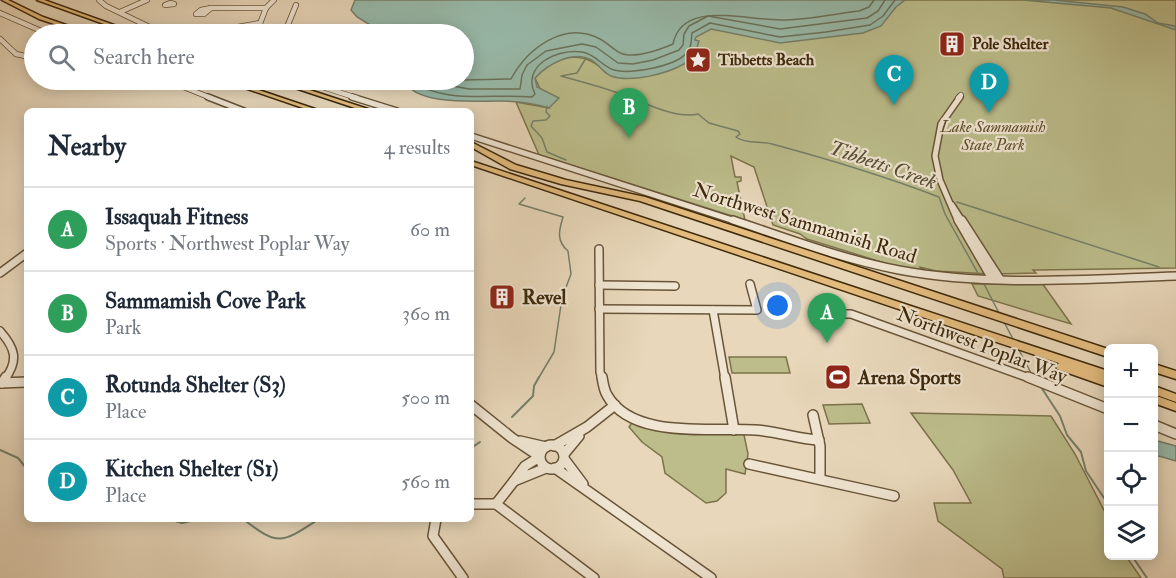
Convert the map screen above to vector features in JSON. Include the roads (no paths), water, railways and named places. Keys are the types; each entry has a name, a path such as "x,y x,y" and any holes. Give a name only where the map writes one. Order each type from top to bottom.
{"highway":[{"path":"4,0 33,15 60,24"},
{"path":"39,0 107,24"},
{"path":"254,90 309,108"},
{"path":"305,90 362,108"},
{"path":"474,146 513,166 564,182 642,199 1104,349"},
{"path":"474,164 887,302 1024,350 1104,381"},
{"path":"1024,350 1104,374"},
{"path":"1158,363 1176,368"},
{"path":"1158,369 1176,375"},
{"path":"1158,391 1176,398"},
{"path":"1158,400 1176,407"}],"street":[{"path":"99,0 144,24"},
{"path":"120,12 147,0"},
{"path":"251,24 260,23 266,8 273,0"},
{"path":"288,24 296,5"},
{"path":"211,8 266,8"},
{"path":"0,13 25,24"},
{"path":"0,39 16,54 24,56"},
{"path":"191,90 236,108"},
{"path":"334,90 388,108"},
{"path":"961,95 945,113 935,142 940,179 954,214 993,279"},
{"name":"Northwest Sammamish Road","path":"474,137 860,261 921,275 975,279 1176,276"},
{"path":"599,249 601,378 607,394 615,405 634,418 656,427 678,430 768,432 805,440 819,440"},
{"path":"0,273 24,255"},
{"path":"599,309 757,310 750,284"},
{"path":"599,285 675,286"},
{"path":"713,310 734,430"},
{"name":"Northwest Poplar Way","path":"843,314 851,314 1104,407"},
{"path":"0,331 14,347 15,353 14,366 1,383"},
{"path":"1,383 24,382"},
{"path":"496,504 525,466 550,446 586,427 615,405"},
{"path":"474,407 551,468 586,488 711,578"},
{"path":"813,415 819,440 820,479"},
{"path":"514,481 551,468 565,456 586,427"},
{"path":"1158,427 1176,434"},
{"path":"512,438 550,446 565,456 586,488"},
{"path":"749,464 894,496"},
{"path":"474,504 496,504 594,578"},
{"path":"435,522 433,536 463,578"}],"water":[{"path":"355,0 905,0 896,7 881,26 863,33 780,43 711,29 696,37 695,40 699,41 697,48 687,62 668,71 638,78 611,76 593,61 570,57 554,63 535,78 537,87 559,98 549,108 512,101 447,100 420,94 413,90 474,90 474,24 369,24 351,10"},
{"path":"1023,0 1054,0 1123,7 1145,14 1158,23 1175,26 1176,30 1111,8"},
{"path":"1158,441 1176,446 1176,461 1159,456"}],"waterway":[{"name":"Tibbetts Creek","path":"586,58 577,73 561,76 622,94 666,111 677,114 698,114 709,123 738,131 740,134 736,137 744,141 772,144 814,156 939,197 945,214 979,275"},
{"path":"547,106 546,112 550,116 546,120 533,121 531,126 542,138 547,152 566,160"},
{"path":"525,198 519,204 563,217 559,235 568,251 571,274 562,298 554,352 538,379"},
{"path":"957,202 1159,267"},
{"name":"Tibbetts Creek","path":"983,282 1000,315"},
{"name":"Tibbetts Creek","path":"1004,322 1014,341"},
{"name":"Tibbetts Creek","path":"1018,348 1031,373"},
{"path":"512,417 533,396 534,386 539,377"},
{"name":"Tibbetts Creek","path":"1041,387 1060,416 1067,435 1081,452 1086,471 1104,498"},
{"path":"474,446 480,442"},
{"path":"0,450 18,458 24,465"},
{"path":"179,522 186,522"},
{"path":"247,522 273,538 288,537 314,522"},
{"name":"Tibbetts Creek","path":"1135,560 1147,578"}],"place":[{"name":"Pole Shelter","path":"952,44"},
{"name":"Tibbetts Beach","path":"698,60"},
{"name":"Rotunda Shelter (S3)","path":"894,105"},
{"name":"Kitchen Shelter (S1)","path":"989,113"},
{"name":"Sammamish Cove Park","path":"629,138"},
{"name":"Revel","path":"502,297"},
{"name":"Issaquah Fitness","path":"827,343"},
{"name":"Arena Sports","path":"838,377"}],"park label":[{"name":"Lake Sammamish State Park","path":"993,136"}]}
